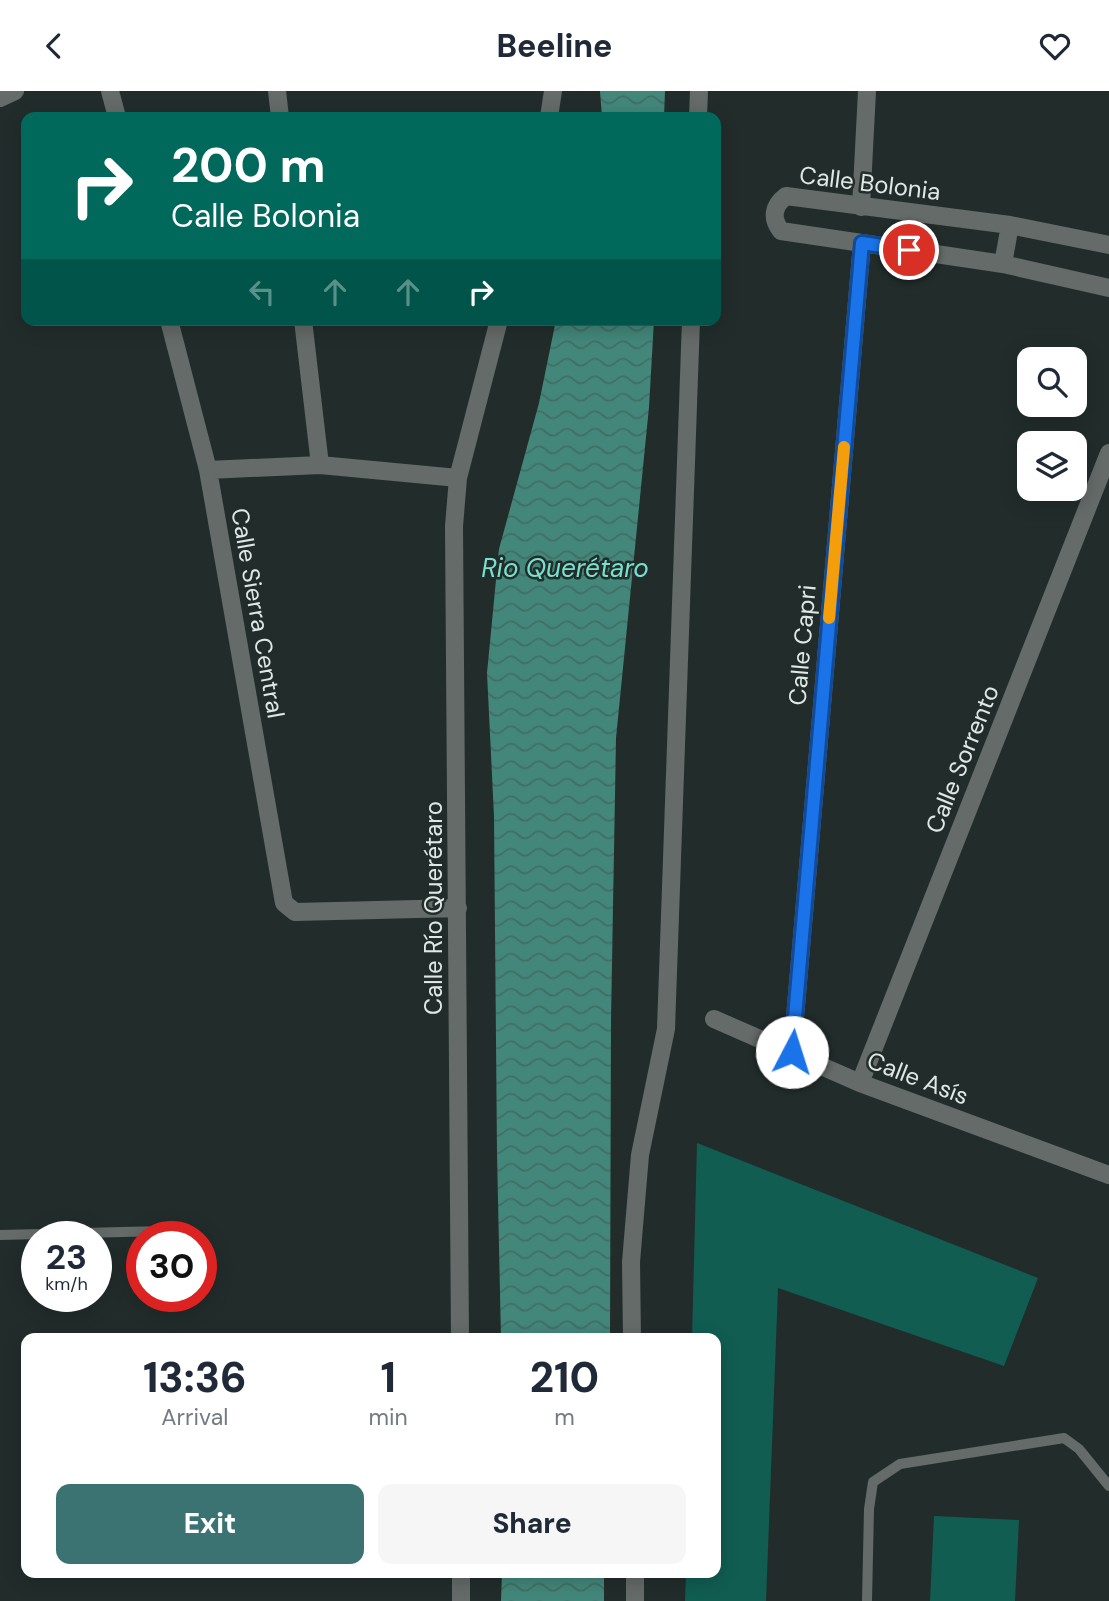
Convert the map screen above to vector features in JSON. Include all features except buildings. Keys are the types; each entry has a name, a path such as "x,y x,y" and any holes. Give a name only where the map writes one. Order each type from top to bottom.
{"street":[{"path":"0,97 15,91"},
{"path":"110,91 116,112"},
{"path":"277,91 279,112"},
{"path":"550,112 554,91"},
{"path":"698,112 699,91"},
{"path":"861,207 867,91"},
{"name":"Calle Bolonia","path":"1109,245 1010,225 786,197 779,202 774,213 775,223 781,231 1003,264 1109,288"},
{"path":"1003,264 1010,225"},
{"name":"Calle Capri","path":"792,1052 862,243"},
{"name":"Calle Sierra Central","path":"171,326 208,470 284,903 295,912 458,908"},
{"path":"304,326 320,465"},
{"name":"Calle Río Querétaro","path":"460,1333 454,526 458,478 497,326"},
{"path":"632,1333 631,1262 639,1155 666,1029 691,326"},
{"name":"Calle Sorrento","path":"860,1083 1109,453"},
{"path":"208,470 320,465 458,478"},
{"name":"Calle Asís","path":"714,1019 860,1083 1109,1175"},
{"path":"461,1578 461,1601"},
{"path":"635,1578 635,1601"}],"lane":[{"path":"0,1235 126,1232"},
{"path":"867,1601 869,1509 873,1482 900,1464 1064,1438 1079,1449 1109,1486"}],"water":[{"path":"600,91 665,91 664,112 602,112"},
{"name":"Rio Querétaro","path":"555,326 654,326 649,407 616,738 611,1020 610,1333 501,1333 494,816 487,673 499,549 539,403"},
{"path":"502,1578 604,1578 604,1601 501,1601"}],"slow traffic":[{"path":"829,618 844,447"}],"route":[{"path":"792,1052 862,243 909,250"}]}
